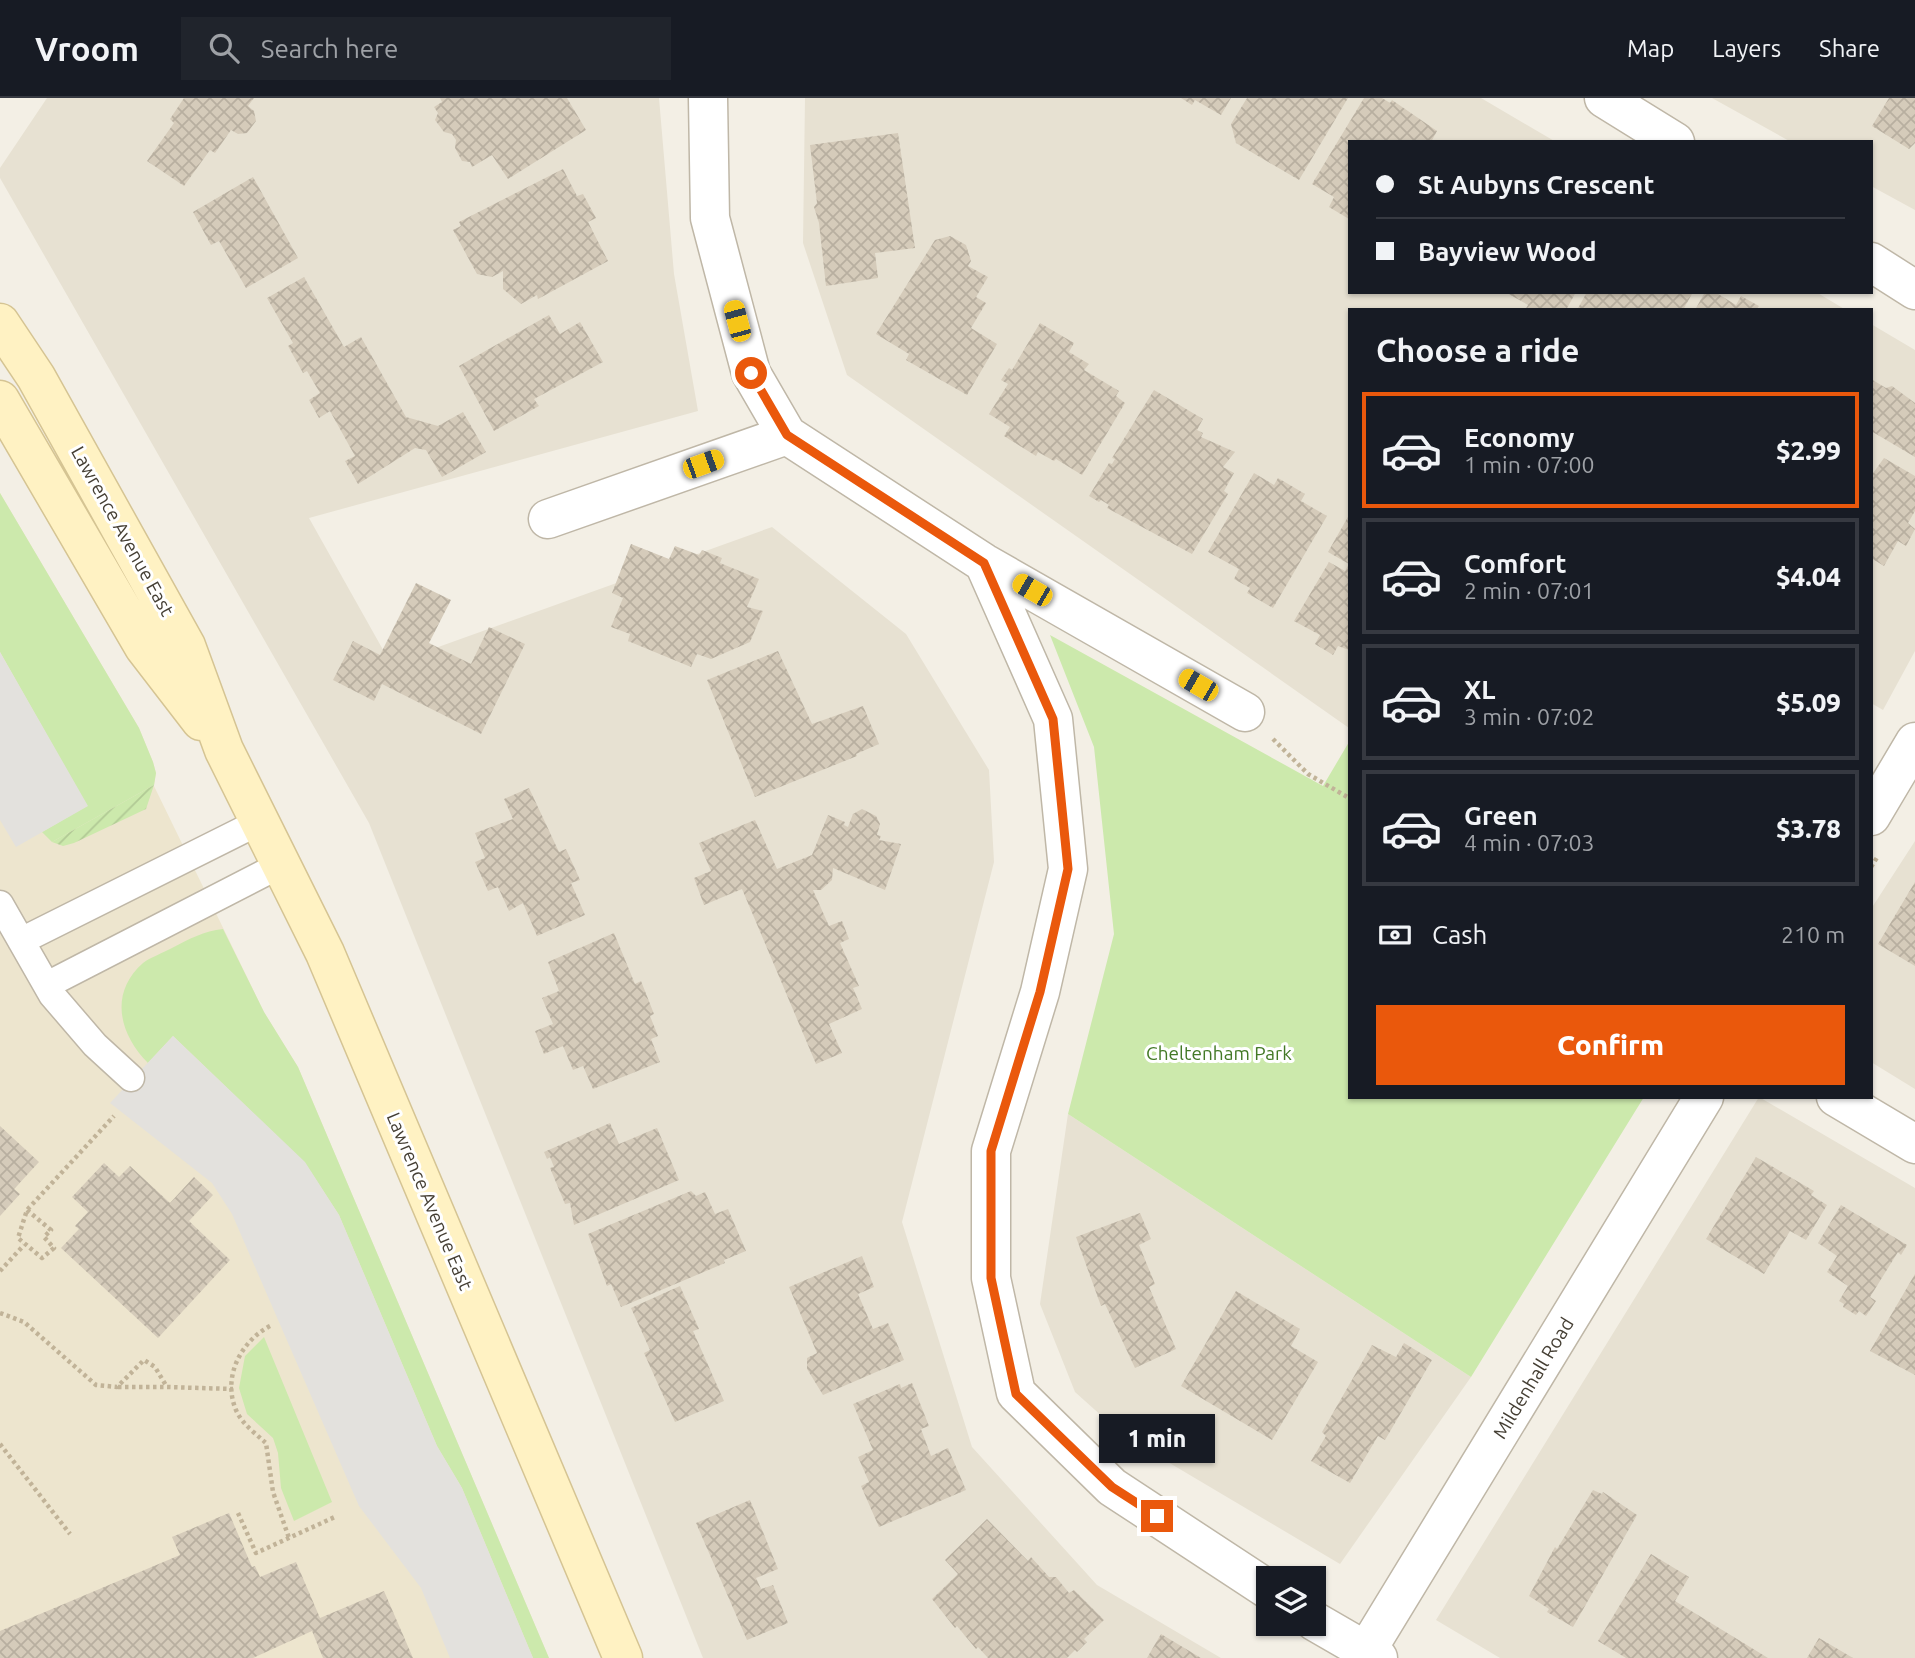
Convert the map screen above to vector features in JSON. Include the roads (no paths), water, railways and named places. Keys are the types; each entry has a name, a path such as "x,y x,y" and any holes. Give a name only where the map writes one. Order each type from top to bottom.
{"main road":[{"name":"Lawrence Avenue East","path":"0,323 36,377 186,646 224,750 325,953 622,1658"},
{"name":"Lawrence Avenue East","path":"0,400 144,647 224,750"},
{"path":"0,440 52,491"}],"street":[{"path":"708,98 710,218 751,373 787,435 984,563 1245,712"},
{"path":"1604,98 1672,140"},
{"path":"1873,263 1915,290"},
{"path":"548,519 787,435"},
{"path":"984,563 1053,719 1068,869 1040,992 991,1151 991,1278 1016,1394 1112,1487 1256,1581"},
{"path":"1873,813 1915,741"},
{"name":"Mildenhall Road","path":"1369,1656 1703,1099"},
{"path":"1839,1099 1915,1144"},
{"path":"1326,1629 1369,1656"}],"lane":[{"path":"22,941 261,821"},
{"path":"47,985 282,864"},
{"path":"0,904 47,985 95,1045 131,1078"}],"park label":[{"name":"Cheltenham Park","path":"1219,1053"}]}
